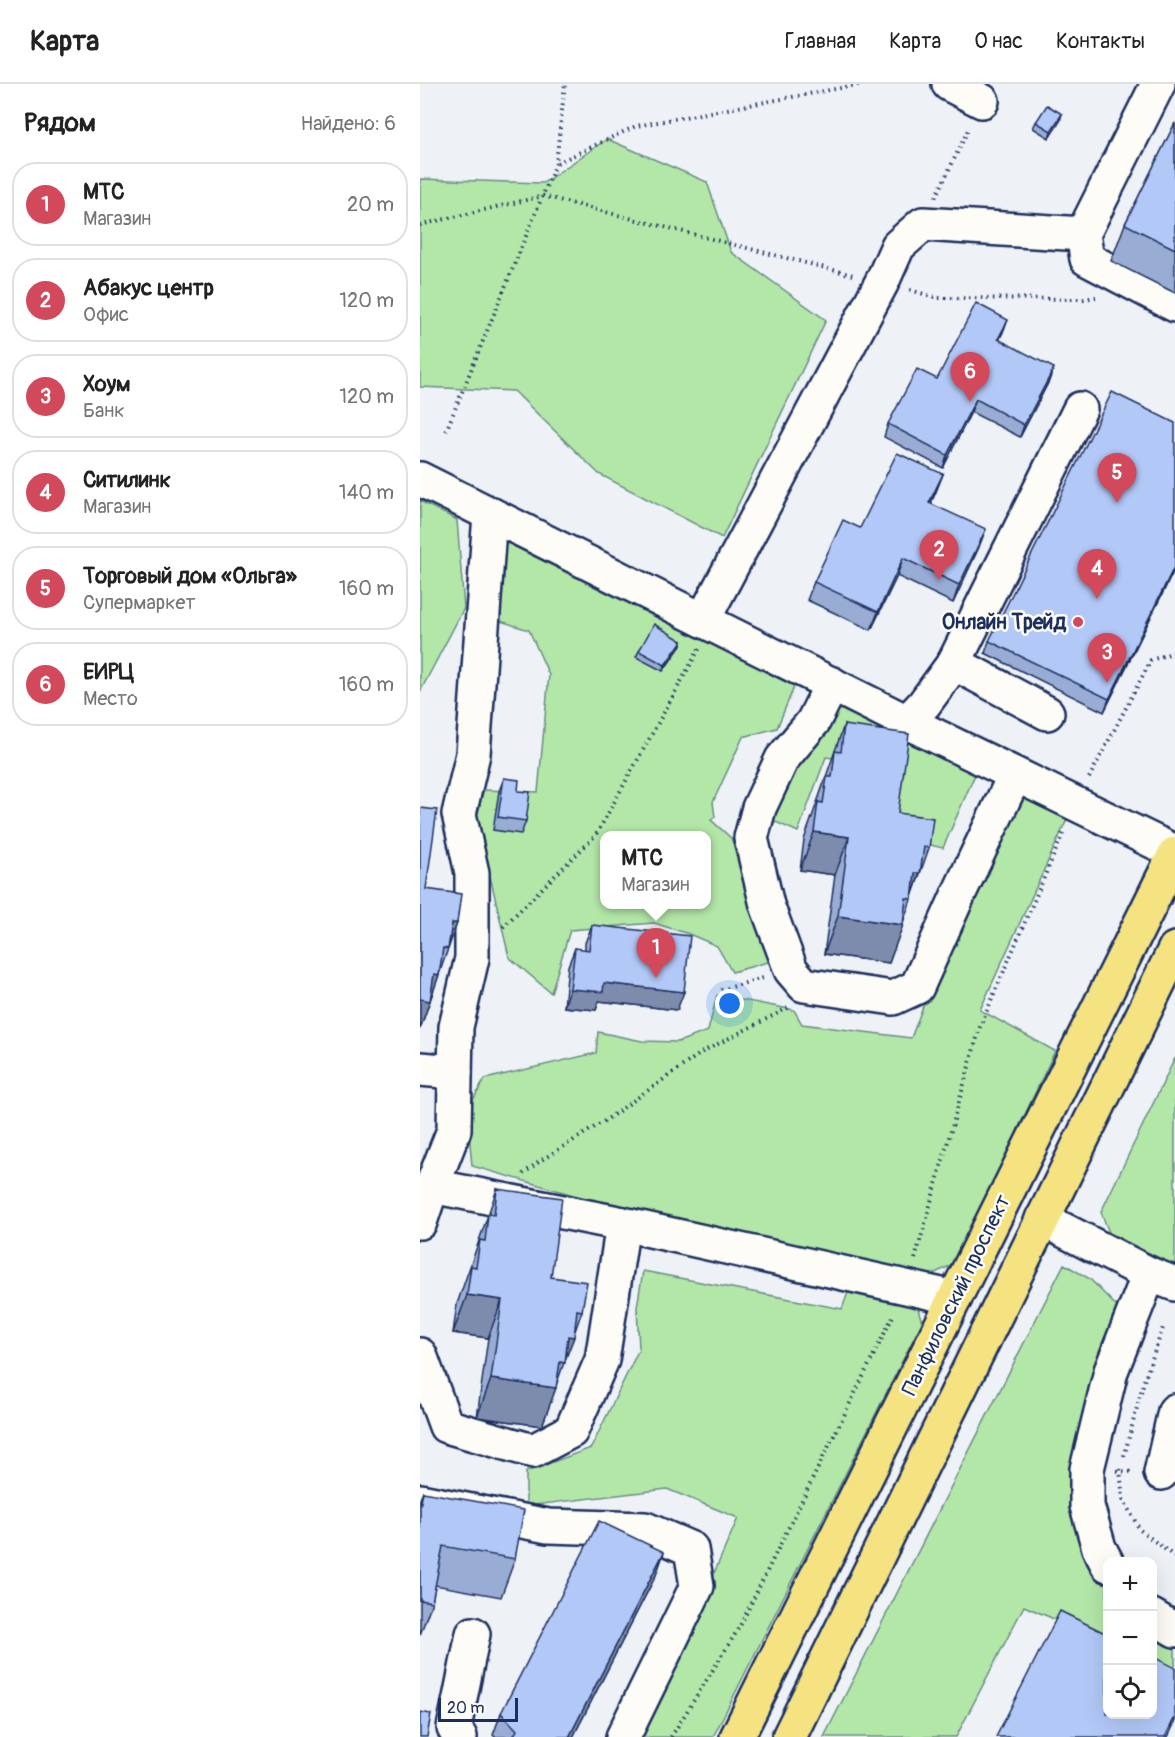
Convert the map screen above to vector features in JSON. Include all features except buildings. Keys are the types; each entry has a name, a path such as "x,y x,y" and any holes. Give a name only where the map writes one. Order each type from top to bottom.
{"main road":[{"name":"Панфиловский проспект","path":"737,1737 1175,853"},
{"name":"Панфиловский проспект","path":"789,1737 1175,949"}],"lane":[{"path":"949,84 982,101"},
{"path":"1158,84 1083,234 1087,259 1175,305"},
{"path":"708,622 882,282 898,246 923,224 1083,234"},
{"path":"907,722 924,704 954,663 1080,409"},
{"path":"420,479 1175,853"},
{"path":"420,1222 454,1130 456,1027 472,958 472,873 444,813 473,754 490,514"},
{"path":"954,663 1047,713"},
{"path":"832,684 813,722 782,759 759,808 751,838 767,905 798,978 893,998 917,987 1015,775"},
{"path":"420,1069 455,1072"},
{"path":"432,1186 623,1224 955,1298"},
{"path":"1042,1219 1162,1279 1111,1371 1087,1468 1087,1506 1103,1557"},
{"path":"420,1355 446,1426 533,1451 572,1431 602,1360 623,1224"},
{"path":"1161,1473 1175,1411"},
{"path":"420,1501 548,1526 645,1529 691,1549 697,1586 623,1737"},
{"path":"1157,1619 1175,1630"},
{"path":"460,1737 454,1728 473,1634"}],"path":[{"path":"446,431 556,163 565,84"},
{"path":"556,163 636,126 862,84"},
{"path":"923,224 982,101"},
{"path":"420,225 543,196 938,298 1084,299 1141,287"},
{"path":"472,958 596,835 708,622"},
{"path":"670,1737 739,1628 907,1287 980,1027 1075,804 1151,660 1175,652"},
{"path":"491,1198 540,1161 603,1122 704,1051 794,1005 798,978 721,990"},
{"path":"1087,1468 1161,1473"}],"green space":[{"path":"607,139 707,182 731,252 826,320 722,538 599,474 514,391 420,387 420,179 543,183"},
{"path":"420,501 457,520 464,608 420,692"},
{"path":"502,533 796,682 777,728 743,737 713,802 715,817 711,820 731,838 779,959 732,972 717,946 654,923 570,930 551,993 509,957 489,872 472,825 483,790 538,792 549,675 529,630 494,619"},
{"path":"834,704 976,772 943,848 890,836 897,766 826,757 798,832 771,820 799,762"},
{"path":"1014,789 1070,813 980,1010 1055,1051 954,1264 927,1277 676,1224 472,1166 467,1110 485,1079 596,1053 598,1032 642,1041 678,1042 708,1031 717,995 794,1010 802,1024 911,1038"},
{"path":"1175,1058 1175,1265 1110,1235 1101,1212"},
{"path":"1064,1264 1090,1279 1123,1313 1071,1488 1103,1567 1103,1640 1024,1606 956,1737 824,1737"},
{"path":"643,1271 842,1309 854,1276 913,1292 922,1322 713,1737 643,1737 738,1518 667,1489 526,1506 526,1472 591,1448 639,1349 637,1307"},
{"path":"1157,1617 1175,1631 1175,1670 1157,1663"}],"place":[{"name":"ЕИРЦ","path":"970,402"},
{"name":"Торговый дом «Ольга»","path":"1117,503"},
{"name":"Абакус центр","path":"939,580"},
{"name":"Ситилинк","path":"1097,599"},
{"name":"Онлайн Трейд","path":"1078,622"},
{"name":"Хоум","path":"1107,683"},
{"name":"МТС","path":"656,978"}]}
